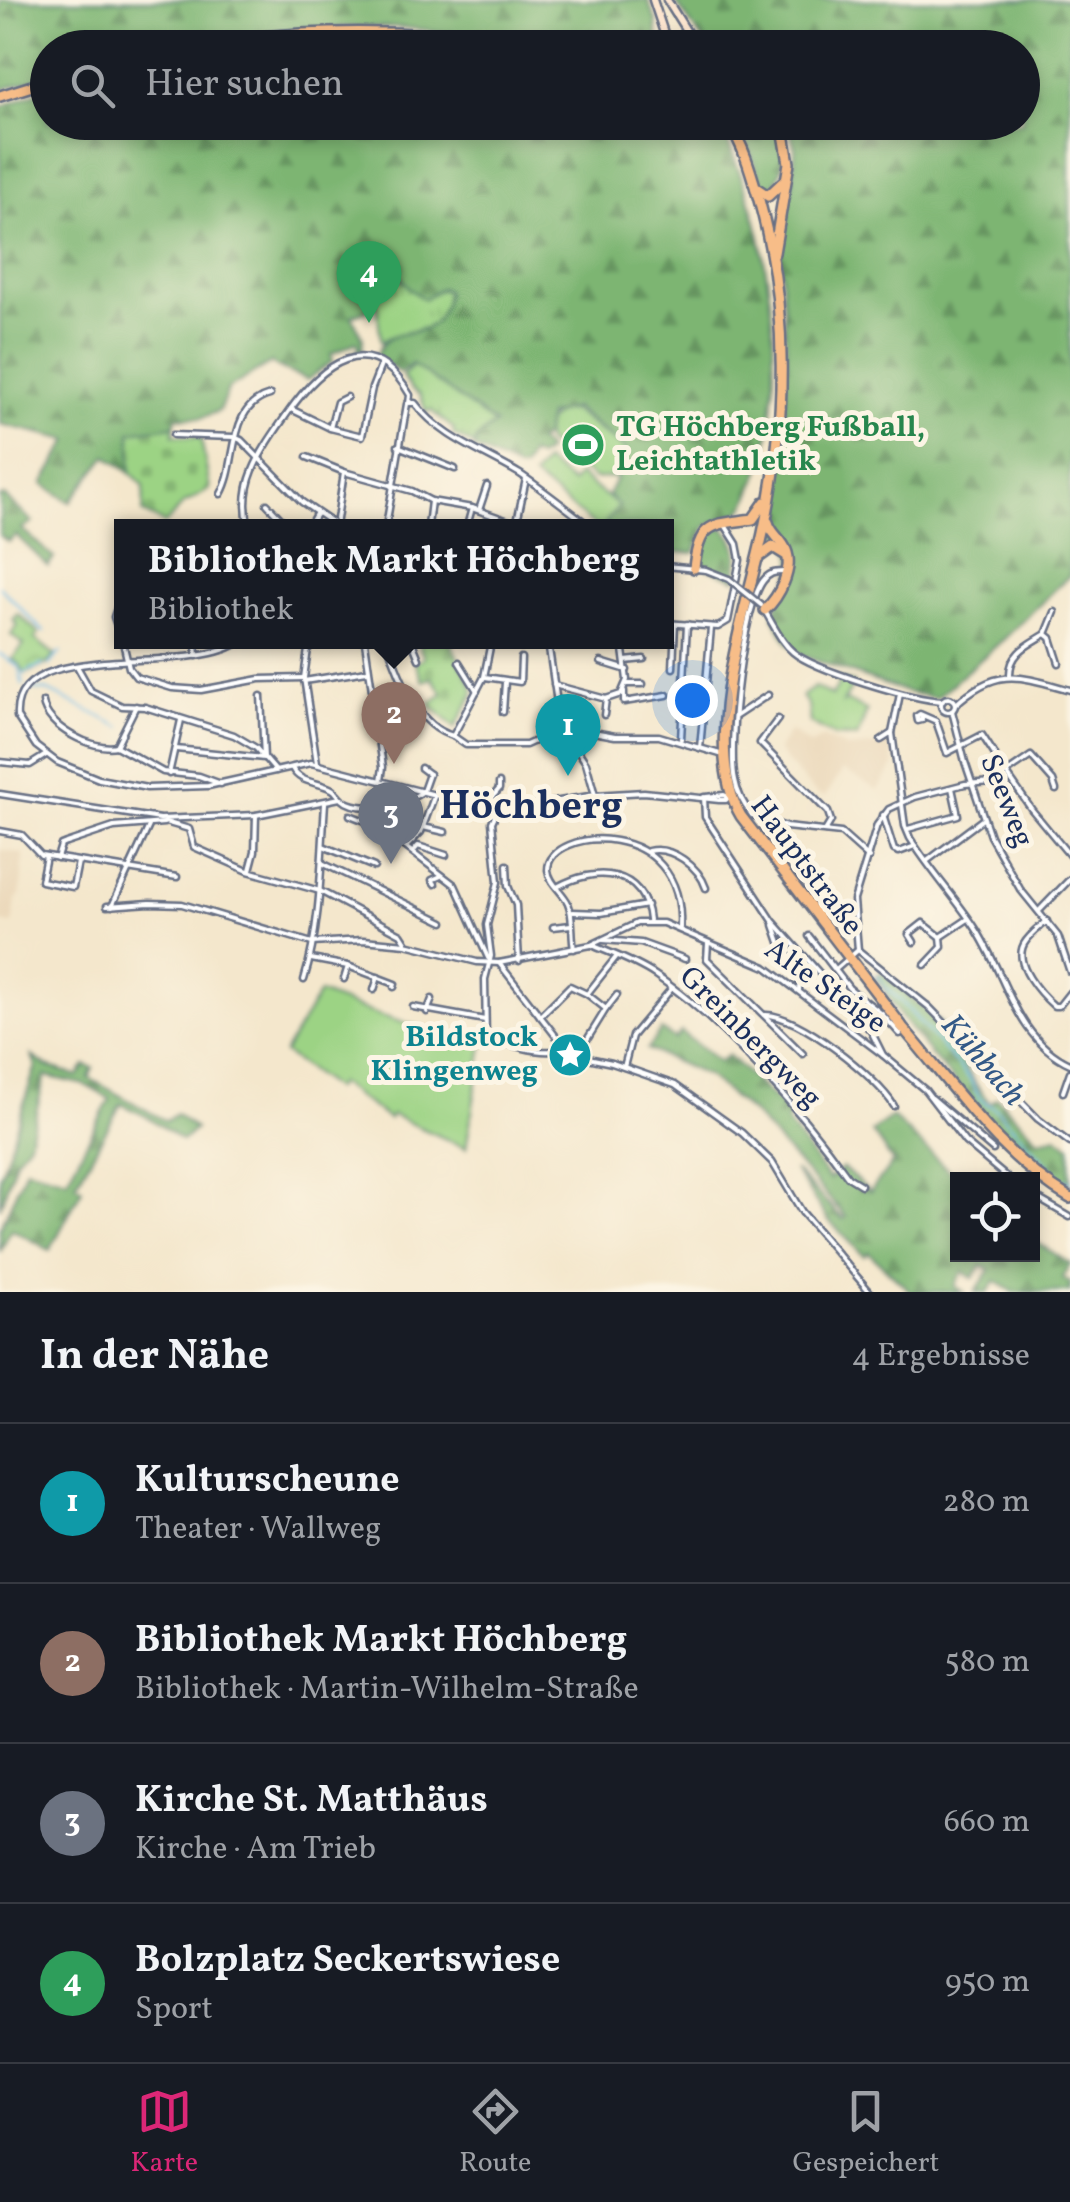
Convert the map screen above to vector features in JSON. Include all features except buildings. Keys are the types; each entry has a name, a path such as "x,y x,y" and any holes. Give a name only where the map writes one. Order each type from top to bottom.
{"main road":[{"path":"652,0 663,30"},
{"path":"667,0 686,30"},
{"path":"0,96 30,87"},
{"path":"727,795 720,754 731,648 768,500 782,372 773,262 739,140"},
{"path":"773,262 788,173 786,140"},
{"path":"755,187 768,196 779,188 788,173"},
{"path":"694,568 700,540 711,527 722,521 756,517 768,500"},
{"path":"727,795 725,756 730,680 756,541 768,500"},
{"path":"763,608 778,593 788,558 783,544 769,528 768,500"},
{"path":"742,520 751,526 756,541"},
{"path":"752,567 770,548 779,548 788,558"},
{"name":"Hauptstraße","path":"727,795 744,830 901,1030 1000,1141 1056,1190 1070,1196"},
{"name":"Hauptstraße","path":"847,957 878,992 901,1030"}],"street":[{"path":"248,519 247,487 258,455 313,379 335,364 364,357 382,363 398,375 410,395 417,397 405,408 387,519"},
{"path":"291,409 330,428 362,436 373,383 382,363"},
{"path":"221,494 234,436 251,408 270,395"},
{"path":"330,428 338,402 347,397"},
{"path":"412,403 463,444 526,478 581,519"},
{"path":"173,435 234,436 248,444 292,493 325,519"},
{"path":"398,446 455,469"},
{"path":"306,457 431,501 480,510 502,519"},
{"path":"338,519 344,472"},
{"path":"517,519 526,478"},
{"path":"480,510 486,486"},
{"path":"429,519 431,501"},
{"path":"267,504 281,519"},
{"path":"470,519 472,508"},
{"path":"313,519 316,514"},
{"path":"674,646 675,624 722,626 728,621 740,560 737,544 722,521"},
{"path":"674,567 694,568 742,587 763,608 796,655 900,694 952,707"},
{"path":"786,572 770,574 758,589 744,636 734,775 727,795 762,819 786,827 846,836 868,858"},
{"path":"1010,676 1016,654 1046,634 1056,612"},
{"path":"681,741 688,624"},
{"path":"700,748 711,626"},
{"path":"1046,634 1052,638 1059,663"},
{"path":"124,649 132,673 141,680 189,690 218,689 260,678 304,679 367,671"},
{"path":"197,649 198,656"},
{"path":"226,649 214,655 77,666 39,674 18,698 20,726 46,754 88,776 147,788 184,790 291,766 317,764 304,679 308,649"},
{"path":"365,649 382,759 381,782"},
{"path":"390,649 412,700 429,721 466,744 526,745 562,727 615,736 650,735 720,754"},
{"path":"415,649 419,659"},
{"path":"455,739 484,677 490,649"},
{"path":"549,649 562,727 586,763 595,795"},
{"path":"623,649 624,705 667,695"},
{"path":"673,668 674,649"},
{"path":"484,677 520,682 522,658"},
{"path":"625,660 644,658"},
{"path":"459,662 477,691"},
{"path":"601,662 626,670"},
{"path":"77,666 91,692 122,706 136,706 234,735 256,748 276,772"},
{"path":"952,707 995,678 1010,676 1070,690"},
{"path":"503,712 505,682"},
{"path":"626,684 644,684"},
{"path":"554,685 606,699 624,691"},
{"path":"900,694 892,732 906,830 968,919 1032,1036 1070,1064"},
{"path":"736,716 768,695"},
{"path":"261,696 264,758"},
{"path":"604,714 606,699"},
{"path":"42,702 44,710 61,728 103,748 116,746 169,774 199,776 221,784"},
{"path":"942,704 952,707"},
{"path":"116,746 136,706"},
{"name":"Seeweg","path":"952,707 953,722 983,819 1017,885 1062,942 1070,972"},
{"path":"922,716 936,721 947,754 961,748"},
{"path":"778,719 760,742 828,812 831,821 824,831"},
{"path":"169,774 181,720"},
{"path":"881,740 892,732"},
{"name":"Seeweg","path":"961,748 982,735 995,755"},
{"path":"176,749 264,758"},
{"path":"0,762 30,766 46,754"},
{"path":"1056,790 1031,756 993,782 902,801 883,815 854,900 858,950 928,1007 1038,1120 1070,1143"},
{"name":"Hauptstraße","path":"317,764 423,791 454,803 484,806 538,805 595,795 660,792 727,795"},
{"path":"291,766 300,778 333,789 340,798 366,808 399,802 423,791 431,774 421,768"},
{"path":"1007,774 1070,856"},
{"path":"484,806 499,789 499,782"},
{"path":"906,830 958,815 952,788"},
{"path":"0,794 165,820 256,816 340,798"},
{"name":"Hauptstraße","path":"705,797 727,795"},
{"path":"395,796 418,818"},
{"path":"406,847 423,828 434,796"},
{"path":"705,797 705,817 773,920 871,1031 883,1055 993,1150"},
{"path":"304,980 320,891 325,803"},
{"path":"449,818 454,803"},
{"path":"499,807 492,822 498,882 487,925 490,948 486,1038 556,1052 565,1048"},
{"path":"366,808 376,822 460,892 485,947 488,963"},
{"path":"350,815 376,822"},
{"path":"883,815 894,850 914,846"},
{"path":"250,871 256,816"},
{"path":"926,862 983,819"},
{"path":"56,858 66,842 114,827 148,826 165,820 189,830 194,847 250,871 320,891 401,934 406,944"},
{"path":"148,826 110,906 182,904 312,943 363,940 406,944 499,964 591,945 649,920 647,905 631,884 606,874 580,876 558,887"},
{"path":"423,828 445,832"},
{"path":"0,830 22,835 41,855 178,878"},
{"path":"574,949 571,912 550,878 548,866 564,847 603,840 648,852 677,888 680,929"},
{"path":"323,846 374,866"},
{"path":"413,852 418,846 446,855"},
{"path":"648,852 657,849 686,861 706,888"},
{"path":"46,856 41,881 74,888 78,862"},
{"path":"322,863 444,922"},
{"path":"506,865 508,886 516,906 519,961"},
{"path":"435,884 432,880 443,875"},
{"path":"1038,911 1070,879"},
{"path":"571,912 601,913 647,905"},
{"path":"940,937 968,919"},
{"name":"Alte Steige","path":"649,920 680,929 766,967 883,1055"},
{"path":"773,920 782,948 800,970 798,991"},
{"path":"1047,921 1026,940 1022,959 1034,984 1054,1006 1059,1006 1070,992"},
{"path":"914,942 906,931 924,922 940,937 942,947 926,965"},
{"path":"553,927 571,925"},
{"path":"809,936 855,994 901,1030"},
{"path":"602,940 642,943 685,959"},
{"path":"708,943 707,959 803,1054"},
{"name":"Greinbergweg","path":"591,945 644,968 672,988 738,1048 848,1177 861,1185"},
{"path":"835,970 858,950"},
{"path":"587,994 618,956"},
{"path":"310,959 348,966 396,984 394,987"},
{"path":"499,964 574,1055 624,1067 687,1092 760,1149 802,1212 870,1292"},
{"path":"344,978 348,966"},
{"path":"374,990 378,978"},
{"path":"540,1016 570,986 606,1009"},
{"path":"624,1067 632,1036 672,988"},
{"path":"586,1043 617,995"},
{"path":"428,1012 432,998"},
{"path":"413,1007 484,1020"},
{"path":"764,1015 771,1014 804,1028 878,1084 894,1106"},
{"path":"1063,1092 1070,1072"},
{"path":"932,1098 964,1141 1001,1172"},
{"path":"1040,1200 1070,1217"}],"shaded area":[{"path":"790,730 810,745 823,737 847,748 890,744 894,766 878,790 843,770 825,797 816,793 778,750"},
{"path":"0,850 24,854 13,924 0,922"}],"green space":[{"path":"0,0 648,0 656,21 657,30 30,30 30,81 0,90"},
{"path":"674,0 1070,0 1070,575 936,698 906,692 800,655 788,643 773,616 792,563 792,554 773,517 784,438 787,362 779,233 793,182 793,140 1040,140 1040,30 695,30"},
{"path":"30,95 30,140 727,140 759,231 773,338 769,435 746,505 706,527 694,553 674,553 674,519 608,519 618,506 608,495 625,460 624,448 574,408 548,416 544,437 538,441 547,451 538,458 530,454 523,469 474,448 475,440 495,424 412,364 400,373 376,357 383,344 393,337 425,329 434,322 442,311 447,291 441,288 424,299 383,258 372,264 377,306 352,316 363,338 362,353 348,355 360,350 357,342 331,354 333,361 307,380 271,363 229,388 219,411 201,418 176,417 174,426 132,432 131,473 107,456 70,502 43,484 69,440 0,424 0,107"},
{"path":"745,140 782,140 784,158 780,175 769,190 763,188"},
{"path":"383,258 393,266 399,280 447,291 438,319 431,325 381,342 372,264"},
{"path":"414,365 496,425 473,445 453,434 454,429 430,410 426,412 420,395 402,376"},
{"name":"TG Höchberg Fußball, Leichtathletik","path":"572,410 626,450 617,477 594,479 547,443 550,419"},
{"path":"174,426 174,435 201,438 210,489 184,504 170,519 155,519 143,513 144,486 131,473 131,432"},
{"path":"545,462 572,483 578,475 619,506 609,519 586,519 533,477"},
{"path":"4,496 33,522 22,529 54,558 48,566 16,535 9,542 0,536 0,497"},
{"path":"722,527 737,550 736,579 704,566 699,560 705,539"},
{"path":"18,614 39,633 35,639 55,655 47,664 25,674 12,659 24,645 11,635 18,625 13,620"},
{"path":"421,649 454,649 473,687 473,695 455,728 430,704 443,693 432,678 423,681 415,663 424,658"},
{"path":"833,676 854,683 843,703 848,701 867,711 857,737 835,736 810,723 808,705 802,696 815,687 832,696 840,682"},
{"path":"882,972 952,1033 948,1038 990,1103 997,1098 1039,1140 1057,1136 1070,1146 1070,1185 1003,1132 941,1066 875,977"},
{"path":"319,993 400,1022 484,1040 466,1148 392,1115 389,1119 338,1083 335,1089 284,1053"},
{"path":"661,1030 675,1039 681,1032 719,1062 728,1055 791,1115 786,1121 829,1179 843,1168 870,1192 893,1162 872,1132 892,1117 951,1172 950,1262 1040,1262 1040,1245 1070,1264 1063,1278 1070,1282 1070,1292 1014,1292 995,1281 988,1292 975,1292 990,1270 982,1265 973,1278 963,1272 955,1286 964,1292 911,1292 868,1252 864,1256 829,1221 794,1170 843,1219 846,1217 754,1115 707,1076 647,1049"},
{"path":"32,1056 47,1066 78,1076 85,1065 93,1068 89,1078 166,1121 176,1114 195,1129 182,1141 121,1104 76,1184 82,1189 50,1250 11,1229 0,1252 0,1229 26,1168 67,1179 110,1099 85,1085 45,1076 29,1142 16,1159 0,1208 0,1178 36,1066"}],"waterway":[{"path":"0,587 44,632"},
{"path":"49,665 61,652"},
{"name":"Kühbach","path":"0,654 19,667 23,685"},
{"path":"31,670 43,665"},
{"path":"24,674 29,671"},
{"name":"Kühbach","path":"29,689 48,691 121,727"},
{"name":"Kühbach","path":"874,976 880,978 970,1079 980,1099 996,1109 1057,1175"},
{"name":"Kühbach","path":"1065,1180 1070,1183"}],"place":[{"name":"Bolzplatz Seckertswiese","path":"369,323"},
{"name":"TG Höchberg Fußball, Leichtathletik","path":"583,445"},
{"name":"Bibliothek Markt Höchberg","path":"394,764"},
{"name":"Kulturscheune","path":"568,776"},
{"name":"Kirche St. Matthäus","path":"391,864"},
{"name":"Bildstock Klingenweg","path":"570,1055"}],"district":[{"name":"Höchberg","path":"531,808"}]}
